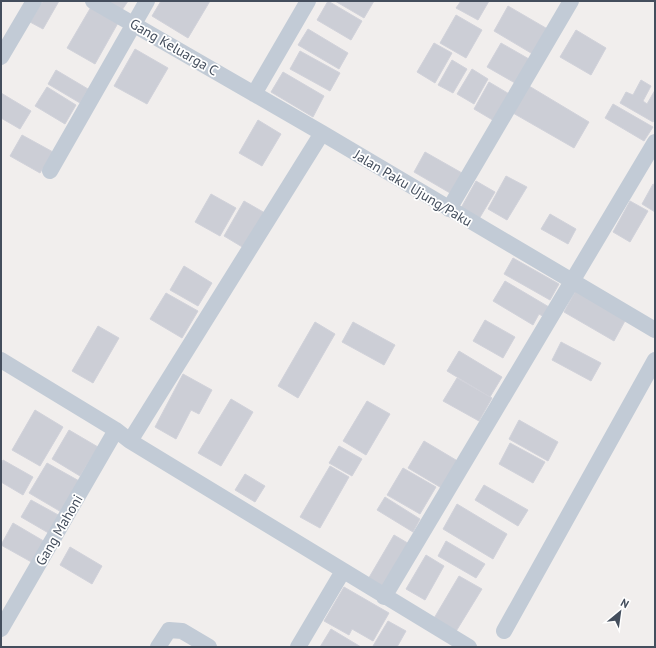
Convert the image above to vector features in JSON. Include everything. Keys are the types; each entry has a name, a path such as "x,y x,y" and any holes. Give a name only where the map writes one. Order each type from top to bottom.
{"street":[{"path":"1,57 34,1"},
{"name":"Gang Keluarga C","path":"93,1 254,94"},
{"path":"50,172 148,1"},
{"path":"254,94 308,1"},
{"path":"449,209 571,1"},
{"name":"Jalan Paku Ujung/Paku","path":"254,94 655,330"},
{"path":"130,441 322,133"},
{"path":"384,597 655,142"},
{"path":"1,360 384,597 469,647"},
{"path":"504,631 655,360"},
{"name":"Gang Mahoni","path":"1,629 116,430"},
{"path":"298,647 343,571"},
{"path":"158,647 169,630 182,632 208,647"}],"building":[{"path":"43,1 59,1 43,29 30,22"},
{"path":"106,1 128,1 122,10"},
{"path":"161,1 210,1 188,38 152,16"},
{"path":"328,1 362,21 351,40 317,20"},
{"path":"335,1 374,1 364,18"},
{"path":"461,1 489,1 478,20 456,8"},
{"path":"508,6 551,31 536,56 494,31"},
{"path":"91,7 118,23 95,64 67,48"},
{"path":"456,15 482,30 466,58 440,43"},
{"path":"308,29 348,53 339,69 298,45"},
{"path":"576,30 606,48 591,75 560,57"},
{"path":"434,43 452,53 435,83 417,72"},
{"path":"501,43 529,59 515,83 487,67"},
{"path":"135,49 168,68 147,104 114,86"},
{"path":"300,51 340,73 330,91 290,69"},
{"path":"452,60 467,69 453,93 438,85"},
{"path":"472,69 488,79 474,104 457,94"},
{"path":"56,70 88,89 80,103 48,84"},
{"path":"283,72 324,96 313,117 271,92"},
{"path":"641,80 651,86 643,101 647,104 655,90 655,118 653,122 620,103 626,92 633,95"},
{"path":"489,82 511,95 496,122 474,109"},
{"path":"529,86 589,122 574,148 513,113"},
{"path":"47,87 76,105 65,124 35,106"},
{"path":"1,93 31,111 20,129 1,118"},
{"path":"613,104 653,127 644,141 605,118"},
{"path":"258,120 281,134 262,166 239,153"},
{"path":"22,135 53,152 40,173 10,156"},
{"path":"425,152 462,173 450,193 414,172"},
{"path":"506,176 527,187 507,220 488,209"},
{"path":"476,181 495,192 479,219 461,208"},
{"path":"653,184 655,185 655,212 642,204"},
{"path":"211,194 236,208 220,236 195,222"},
{"path":"244,201 265,213 244,248 224,236"},
{"path":"630,201 648,211 630,242 613,232"},
{"path":"550,214 576,229 568,244 541,229"},
{"path":"513,258 559,284 550,300 504,274"},
{"path":"184,266 212,283 198,306 170,290"},
{"path":"505,281 549,307 544,317 539,314 533,325 493,301"},
{"path":"576,290 626,319 614,341 564,312"},
{"path":"166,293 198,311 182,338 150,319"},
{"path":"485,320 515,337 503,358 473,341"},
{"path":"315,322 335,334 298,398 278,386"},
{"path":"353,322 395,345 384,365 342,342"},
{"path":"98,326 119,338 93,383 72,371"},
{"path":"561,342 601,363 591,381 552,360"},
{"path":"459,351 502,377 490,397 447,371"},
{"path":"183,374 212,390 199,414 191,410 176,439 155,427"},
{"path":"457,378 492,398 479,421 443,401"},
{"path":"231,399 253,412 221,466 198,453"},
{"path":"367,401 390,414 366,455 343,441"},
{"path":"35,410 63,427 40,466 12,450"},
{"path":"519,420 558,442 548,461 509,439"},
{"path":"69,430 98,447 80,476 52,459"},
{"path":"424,441 461,463 445,490 408,468"},
{"path":"510,443 545,462 533,483 499,464"},
{"path":"339,446 362,459 352,476 329,463"},
{"path":"3,460 33,477 23,495 1,482 1,464"},
{"path":"47,463 81,482 63,513 29,493"},
{"path":"330,466 349,477 320,528 300,517"},
{"path":"403,468 436,487 420,514 387,495"},
{"path":"245,474 265,486 255,502 235,490"},
{"path":"484,485 528,510 518,526 475,500"},
{"path":"385,497 420,519 413,532 377,510"},
{"path":"31,500 62,517 52,535 21,517"},
{"path":"457,504 507,534 493,559 443,529"},
{"path":"13,523 47,543 35,564 1,545"},
{"path":"394,535 411,545 384,591 367,581"},
{"path":"446,541 485,564 476,578 438,556"},
{"path":"70,547 102,566 92,584 60,565"},
{"path":"426,555 444,566 425,600 406,589"},
{"path":"459,576 482,589 455,633 433,620"},
{"path":"344,587 389,613 373,641 352,629 349,635 324,621"},
{"path":"388,621 406,631 397,647 373,646"},
{"path":"331,629 361,647 320,647"}]}
